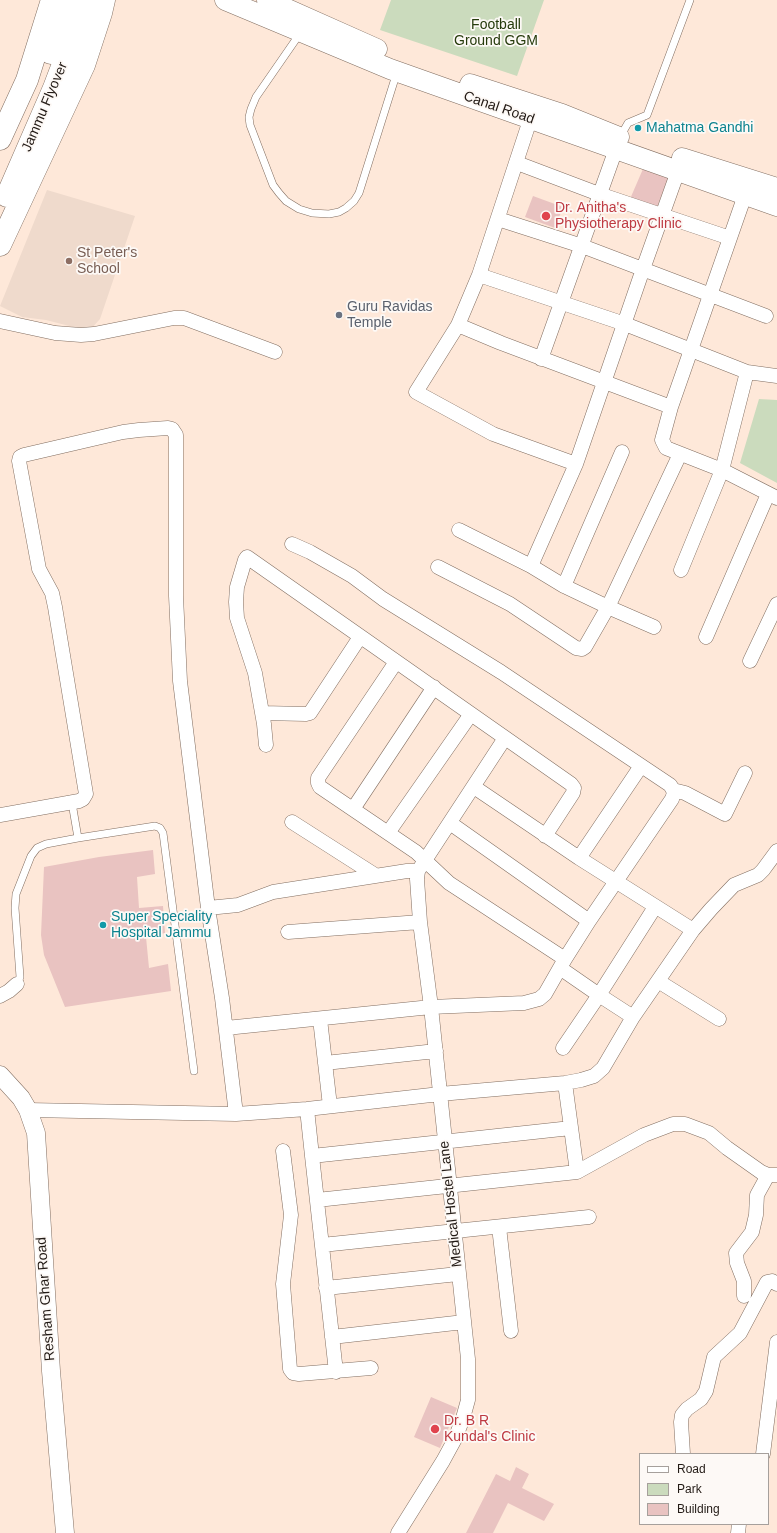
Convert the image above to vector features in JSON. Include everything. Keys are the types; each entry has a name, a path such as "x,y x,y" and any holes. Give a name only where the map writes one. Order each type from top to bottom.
{"main road":[{"path":"0,139 27,80 52,0"},
{"name":"Jammu Flyover","path":"0,174 40,84 60,28 67,0"},
{"name":"Jammu Flyover","path":"0,211 54,88 76,30 83,0"},
{"path":"0,245 84,65 104,0"},
{"name":"Canal Road","path":"225,0 397,72 533,112 562,114 618,143 678,171 777,206"},
{"name":"Canal Road","path":"267,0 408,63 533,112"},
{"name":"Canal Road","path":"618,143 777,188"}],"street":[{"path":"533,112 479,275 458,325 416,392 493,434 576,464"},
{"path":"541,358 562,303 618,143"},
{"path":"517,163 600,194 730,238"},
{"path":"531,566 576,464 643,269 664,216 678,171"},
{"path":"706,637 773,496 722,470 666,448 662,440 671,406 745,195"},
{"path":"498,219 582,246 766,316"},
{"path":"479,275 625,324 747,372 777,376"},
{"path":"0,321 55,333 81,335 94,334 174,318 184,318 275,352"},
{"path":"458,325 541,358 671,406"},
{"path":"681,570 722,470 747,372"},
{"path":"0,815 72,803 84,799 86,794 55,607 52,593 39,568 19,461 20,457 123,432 168,428 172,429 176,435 176,596 180,681 208,908 226,1028 236,1114"},
{"path":"564,586 622,452"},
{"path":"438,567 510,604 579,649 585,647 608,607 680,454"},
{"path":"458,530 531,566 564,586 608,607 654,626"},
{"path":"226,1028 431,1007 533,1002 539,1000 545,994 589,921 672,799 673,790 670,785 501,672 383,599 352,576 310,552 292,544"},
{"path":"266,746 262,713 254,673 237,618 237,587 246,558 251,559 571,784 574,788 573,793 545,836"},
{"path":"750,661 777,604"},
{"path":"262,713 306,714 310,712 360,637"},
{"path":"396,662 318,778 320,787 416,852 421,866 449,883 563,963 599,995 634,1017"},
{"path":"353,809 434,687"},
{"path":"388,832 471,714"},
{"path":"208,908 238,905 273,892 407,871 421,866 505,738"},
{"path":"579,858 641,766"},
{"path":"673,790 686,793 725,814 745,773"},
{"path":"474,787 615,882 693,930"},
{"path":"292,822 375,876"},
{"path":"450,823 589,921"},
{"path":"28,1110 236,1114 307,1109 440,1094 565,1083 594,1076 603,1068 634,1017 693,930 734,885 758,875 777,851"},
{"name":"Medical Hostel Lane","path":"398,1533 443,1461 464,1418 468,1400 468,1360 436,1051 417,888 421,866"},
{"path":"563,1048 599,995 655,906"},
{"path":"288,932 420,922"},
{"path":"658,981 719,1019"},
{"path":"0,996 17,984"},
{"path":"320,1019 330,1106"},
{"path":"325,1063 436,1051"},
{"name":"Resham Ghar Road","path":"0,1075 21,1098 28,1110 36,1133 51,1371 65,1533"},
{"path":"565,1083 577,1172"},
{"path":"307,1109 336,1372"},
{"path":"317,1200 577,1172 660,1127 673,1124 685,1124 709,1133 750,1165 773,1175 757,1195 756,1215 752,1232 736,1253 737,1263 744,1282 744,1296"},
{"path":"312,1156 571,1128"},
{"path":"283,1151 291,1215 283,1284 290,1369 295,1374 336,1372 371,1368"},
{"path":"322,1245 589,1217"},
{"path":"499,1227 511,1331"},
{"path":"326,1288 458,1274"},
{"path":"683,1453 682,1415 687,1409 701,1399 706,1391 714,1357 740,1333 767,1282 772,1281 777,1284"},
{"path":"332,1336 464,1322"},
{"path":"763,1453 777,1342"}],"lane":[{"path":"618,143 628,123 647,115 690,0"},
{"path":"301,32 256,97 249,117 250,126 274,184 286,201 299,209 312,213 329,214 346,208 354,201 359,193 397,72"},
{"path":"72,803 78,838"},
{"path":"17,984 20,977 15,908 16,894 31,856 37,848 46,844 78,838 155,826 160,828 163,833 194,1071"}],"shaded area":[{"name":"St Peter's School","path":"47,190 135,216 100,319 89,331 46,320 22,317 0,306"}],"green space":[{"name":"Football Ground GGM","path":"391,0 544,0 517,76 380,30"},
{"path":"759,399 777,400 777,483 740,463"}],"building":[{"path":"646,162 671,171 656,210 630,199"},
{"path":"533,196 563,207 555,228 525,217"},
{"name":"Super Speciality Hospital Jammu","path":"153,850 155,874 137,877 139,908 163,906 165,933 146,937 149,968 168,964 171,991 65,1007 44,955 41,935 44,867 99,857"},
{"path":"431,1397 457,1408 440,1448 414,1437"},
{"path":"516,1467 529,1474 522,1488 554,1504 544,1521 508,1503 493,1533 466,1533 496,1474 510,1481"}],"place":[{"name":"Mahatma Gandhi","path":"638,128"},
{"name":"Dr. Anitha's Physiotherapy Clinic","path":"546,216"},
{"name":"St Peter's School","path":"69,261"},
{"name":"Guru Ravidas Temple","path":"339,315"},
{"name":"Super Speciality Hospital Jammu","path":"103,925"},
{"name":"Dr. B R Kundal's Clinic","path":"435,1429"}]}
